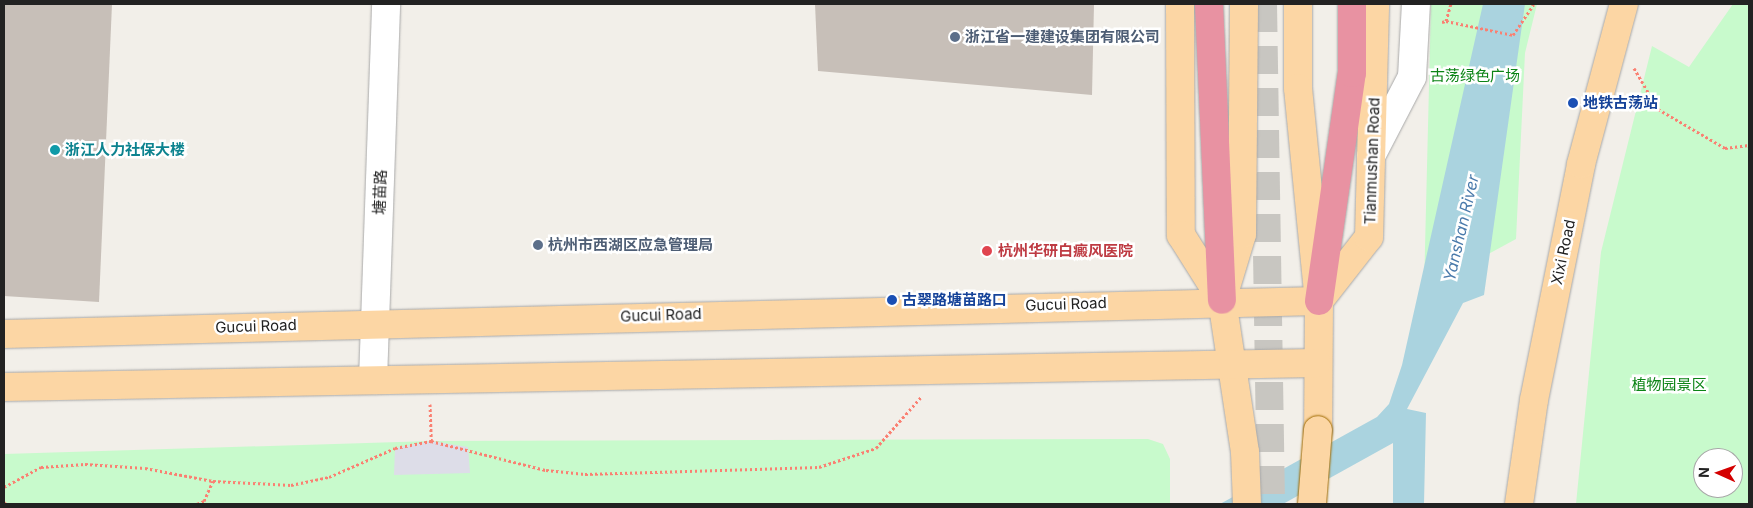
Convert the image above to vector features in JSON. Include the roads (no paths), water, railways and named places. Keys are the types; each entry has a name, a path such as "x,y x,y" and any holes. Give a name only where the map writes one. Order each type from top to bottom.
{"highway":[{"path":"1209,4 1222,300"},
{"path":"1319,301 1352,73 1352,4"}],"main road":[{"path":"1180,4 1181,235 1222,300 1245,452 1247,504"},
{"path":"1222,300 1242,234 1244,4"},
{"path":"1298,4 1298,88 1319,301 1317,363 1318,430 1312,504"},
{"name":"Tianmushan Road","path":"1319,301 1369,237 1375,4"},
{"name":"Xixi Road","path":"1519,504 1554,296 1624,4"},
{"name":"Gucui Road","path":"4,334 375,322 1222,300 1319,301"},
{"path":"4,387 373,380 430,382 947,367 1232,362 1317,363"}],"street":[{"name":"塘苗路","path":"373,380 386,4"},
{"path":"1371,156 1412,77 1416,4"}],"water":[{"name":"Yanshan River","path":"1483,4 1525,4 1484,295 1463,303 1407,409 1426,413 1424,504 1393,504 1393,443 1283,504 1220,504 1377,417 1389,404 1402,365"}],"tunnel":[{"path":"1263,4 1271,504"}],"place":[{"name":"浙江省一建建设集团有限公司","path":"955,37"},
{"name":"地铁古荡站","path":"1573,103"},
{"name":"浙江人力社保大楼","path":"55,150"},
{"name":"杭州市西湖区应急管理局","path":"538,245"},
{"name":"杭州华研白癜风医院","path":"987,251"},
{"name":"古翠路塘苗路口","path":"892,300"}],"park label":[{"name":"古荡绿色广场","path":"1475,76"},
{"name":"植物园景区","path":"1669,385"}]}
